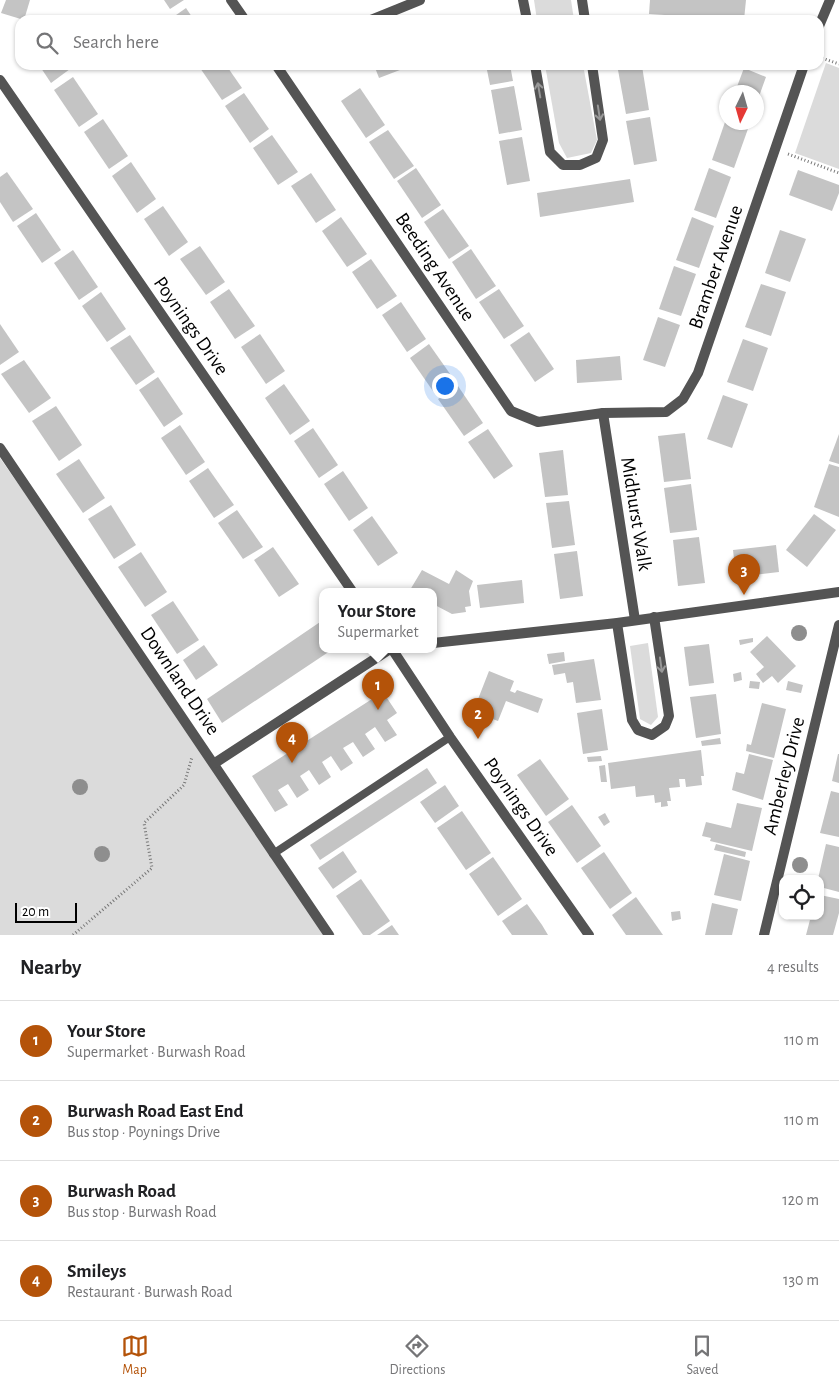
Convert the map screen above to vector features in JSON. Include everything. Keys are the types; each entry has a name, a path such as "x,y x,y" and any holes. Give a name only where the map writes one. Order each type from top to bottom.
{"street":[{"path":"231,0 242,15"},
{"path":"384,15 420,0"},
{"path":"523,0 526,15"},
{"path":"582,0 584,15"},
{"path":"824,15 830,0"},
{"name":"Beeding Avenue","path":"279,70 512,410 538,422 603,413"},
{"path":"536,70 550,152 563,164 580,165 596,158 603,140 593,70"},
{"name":"Bramber Avenue","path":"603,413 666,412 683,399 698,373 802,70"},
{"name":"Poynings Drive","path":"0,80 350,588"},
{"name":"Midhurst Walk","path":"603,413 635,620"},
{"name":"Downland Drive","path":"0,448 215,763 329,935"},
{"path":"437,643 617,623 839,592"},
{"path":"617,623 632,720 638,730 652,735 665,726 669,716 654,617"},
{"name":"Amberley Drive","path":"764,935 839,625"},
{"path":"215,763 385,653"},
{"name":"Poynings Drive","path":"394,653 450,737 589,935"}],"lane":[{"path":"274,854 450,737"}],"path":[{"path":"824,59 839,64"},
{"path":"776,150 839,173"},
{"path":"73,935 152,868 144,823 184,785 197,738"}],"shaded area":[{"path":"534,0 571,0 573,15 536,15"},
{"path":"826,63 839,68 839,169 795,153"},
{"path":"546,70 584,70 597,140 591,153 567,158 559,143"},
{"path":"0,458 335,935 0,935"},
{"path":"648,643 658,717 651,725 640,719 630,646"}],"building":[{"path":"6,0 30,0 26,15 15,15 15,17 1,13"},
{"path":"164,0 184,0 170,9"},
{"path":"650,0 746,0 744,15 649,14"},
{"path":"186,8 191,15 176,15"},
{"path":"42,70 69,70 51,83"},
{"path":"201,70 229,70 242,88 222,100"},
{"path":"376,70 400,70 379,78"},
{"path":"487,70 511,70 513,81 490,85"},
{"path":"618,70 643,70 649,110 626,114"},
{"path":"743,70 749,70 766,77 763,85 738,85"},
{"path":"73,77 98,114 79,127 54,90"},
{"path":"514,86 522,130 499,134 491,90"},
{"path":"360,88 385,125 366,138 341,101"},
{"path":"244,93 269,129 250,143 225,106"},
{"path":"650,117 657,161 634,165 626,121"},
{"path":"103,119 128,156 109,169 84,132"},
{"path":"388,130 414,166 394,179 369,142"},
{"path":"722,130 748,130 734,168 712,160"},
{"path":"272,135 298,172 278,185 253,148"},
{"path":"522,137 530,181 507,185 499,141"},
{"path":"131,162 156,199 137,213 112,176"},
{"path":"416,168 441,205 422,218 397,181"},
{"path":"709,168 731,177 716,218 694,210"},
{"path":"798,170 839,185 839,193 832,211 789,195"},
{"path":"7,172 33,209 13,222 0,202 0,177"},
{"path":"311,173 336,210 316,223 291,186"},
{"path":"630,179 634,202 540,217 537,193"},
{"path":"163,206 188,242 169,256 144,219"},
{"path":"443,209 469,246 449,259 424,222"},
{"path":"36,213 61,250 42,263 17,226"},
{"path":"341,217 367,254 347,267 322,231"},
{"path":"692,217 714,226 699,268 676,260"},
{"path":"780,230 806,239 790,282 765,273"},
{"path":"200,246 225,282 206,295 180,259"},
{"path":"471,249 496,286 476,299 452,262"},
{"path":"73,250 98,287 79,300 54,263"},
{"path":"371,259 397,296 377,309 352,272"},
{"path":"674,266 696,274 681,316 659,309"},
{"path":"761,284 786,292 771,336 745,327"},
{"path":"229,289 255,326 235,339 210,302"},
{"path":"499,289 524,326 504,339 479,302"},
{"path":"101,292 126,329 107,342 82,306"},
{"path":"401,302 426,339 407,352 382,315"},
{"path":"658,317 680,325 665,367 643,360"},
{"path":"0,324 19,352 0,365"},
{"path":"529,332 554,369 535,382 510,345"},
{"path":"260,334 285,371 266,384 241,347"},
{"path":"130,335 155,372 136,385 110,348"},
{"path":"743,339 768,348 753,391 727,382"},
{"path":"429,344 455,381 435,394 410,358"},
{"path":"620,356 622,380 577,383 576,360"},
{"path":"24,360 51,398 29,413 1,374"},
{"path":"158,377 183,414 164,427 139,390"},
{"path":"284,384 310,421 290,435 265,398"},
{"path":"458,386 483,423 464,436 438,399"},
{"path":"723,395 748,404 732,448 707,439"},
{"path":"56,406 82,445 59,461 32,421"},
{"path":"180,425 205,462 186,475 161,438"},
{"path":"313,428 338,465 319,478 294,441"},
{"path":"488,429 513,466 494,479 468,442"},
{"path":"685,433 691,479 664,482 658,436"},
{"path":"839,434 839,464 829,461"},
{"path":"563,450 568,495 545,497 539,453"},
{"path":"79,459 105,498 83,513 56,474"},
{"path":"829,464 839,467 839,517 814,507"},
{"path":"208,468 234,505 214,518 189,481"},
{"path":"343,471 368,508 349,521 324,484"},
{"path":"691,484 697,530 670,533 664,488"},
{"path":"569,501 575,545 552,548 546,503"},
{"path":"111,505 136,545 114,559 88,519"},
{"path":"237,510 263,547 243,559 218,523"},
{"path":"814,514 836,530 807,567 786,550"},
{"path":"372,516 398,553 378,566 353,530"},
{"path":"699,537 705,583 678,586 673,540"},
{"path":"776,545 779,572 736,577 733,550"},
{"path":"273,547 299,584 279,597 254,560"},
{"path":"577,551 583,596 560,599 554,554"},
{"path":"141,552 167,592 145,607 118,567"},
{"path":"422,570 449,584 456,570 473,581 469,591 471,606 465,607 466,612 452,614 437,606 437,588 411,588"},
{"path":"522,580 524,603 480,608 477,585"},
{"path":"173,601 199,640 177,654 151,615"},
{"path":"319,623 319,653 327,653 222,723 207,699"},
{"path":"767,636 796,666 778,683 772,676 763,683 756,674 764,667 750,652"},
{"path":"753,638 753,642 740,645 739,640"},
{"path":"709,644 714,683 689,686 684,647"},
{"path":"204,645 218,665 196,680 183,660"},
{"path":"564,652 565,661 549,664 547,654"},
{"path":"594,659 601,700 576,703 573,682 567,683 565,673 554,675 552,665"},
{"path":"489,671 514,681 510,691 515,693 517,690 543,699 538,713 506,701 498,721 473,712"},
{"path":"741,672 742,680 734,682 733,674"},
{"path":"750,681 760,682 759,689 749,688"},
{"path":"788,681 803,685 801,693 786,690"},
{"path":"383,692 397,713 387,720 397,735 385,742 375,727 365,734 375,749 363,757 353,742 343,748 353,763 341,771 331,756 322,762 331,777 319,785 309,770 300,776 309,790 297,798 288,784 278,790 288,805 275,812 252,776"},
{"path":"716,694 721,734 696,738 690,697"},
{"path":"762,703 786,709 774,758 746,751 747,744 751,745"},
{"path":"602,709 608,750 583,754 577,713"},
{"path":"720,738 721,744 702,746 701,741"},
{"path":"701,750 704,776 701,776 702,785 686,787 685,779 679,779 680,787 669,788 671,801 667,801 668,806 661,807 661,802 655,803 654,795 636,797 635,786 611,789 608,763"},
{"path":"749,754 773,760 763,800 732,790 736,772 744,774"},
{"path":"839,754 839,783 832,781"},
{"path":"601,756 602,761 588,762 587,757"},
{"path":"540,759 569,799 546,816 517,775"},
{"path":"605,765 607,782 601,782 599,766"},
{"path":"427,768 437,783 320,860 310,845"},
{"path":"445,785 459,806 435,823 420,802"},
{"path":"831,791 839,793 839,837 820,833"},
{"path":"737,803 762,808 752,851 710,841 711,838 702,836 706,822 731,828"},
{"path":"572,805 601,846 577,863 548,822"},
{"path":"462,811 491,853 466,870 437,828"},
{"path":"605,813 610,822 604,826 598,817"},
{"path":"716,844 746,852 745,857 714,850"},
{"path":"826,844 839,847 839,892 824,888 824,875 819,875"},
{"path":"343,851 357,872 333,889 318,868"},
{"path":"604,852 632,893 610,909 581,868"},
{"path":"724,854 750,861 741,901 714,895"},
{"path":"493,857 522,899 498,916 469,874"},
{"path":"361,879 390,921 370,935 363,935 336,896"},
{"path":"824,896 839,899 839,913 833,935 806,935 810,920 824,920"},
{"path":"636,897 663,935 626,935 612,915"},
{"path":"712,903 738,909 732,935 705,935"},
{"path":"527,904 548,935 512,935 502,921"},
{"path":"680,911 681,919 672,921 671,912"},
{"path":"392,925 399,935 377,935"}],"place":[{"name":"Burwash Road","path":"744,595"},
{"name":"Your Store","path":"378,710"},
{"name":"Burwash Road East End","path":"478,739"},
{"name":"Smileys","path":"292,763"}]}
